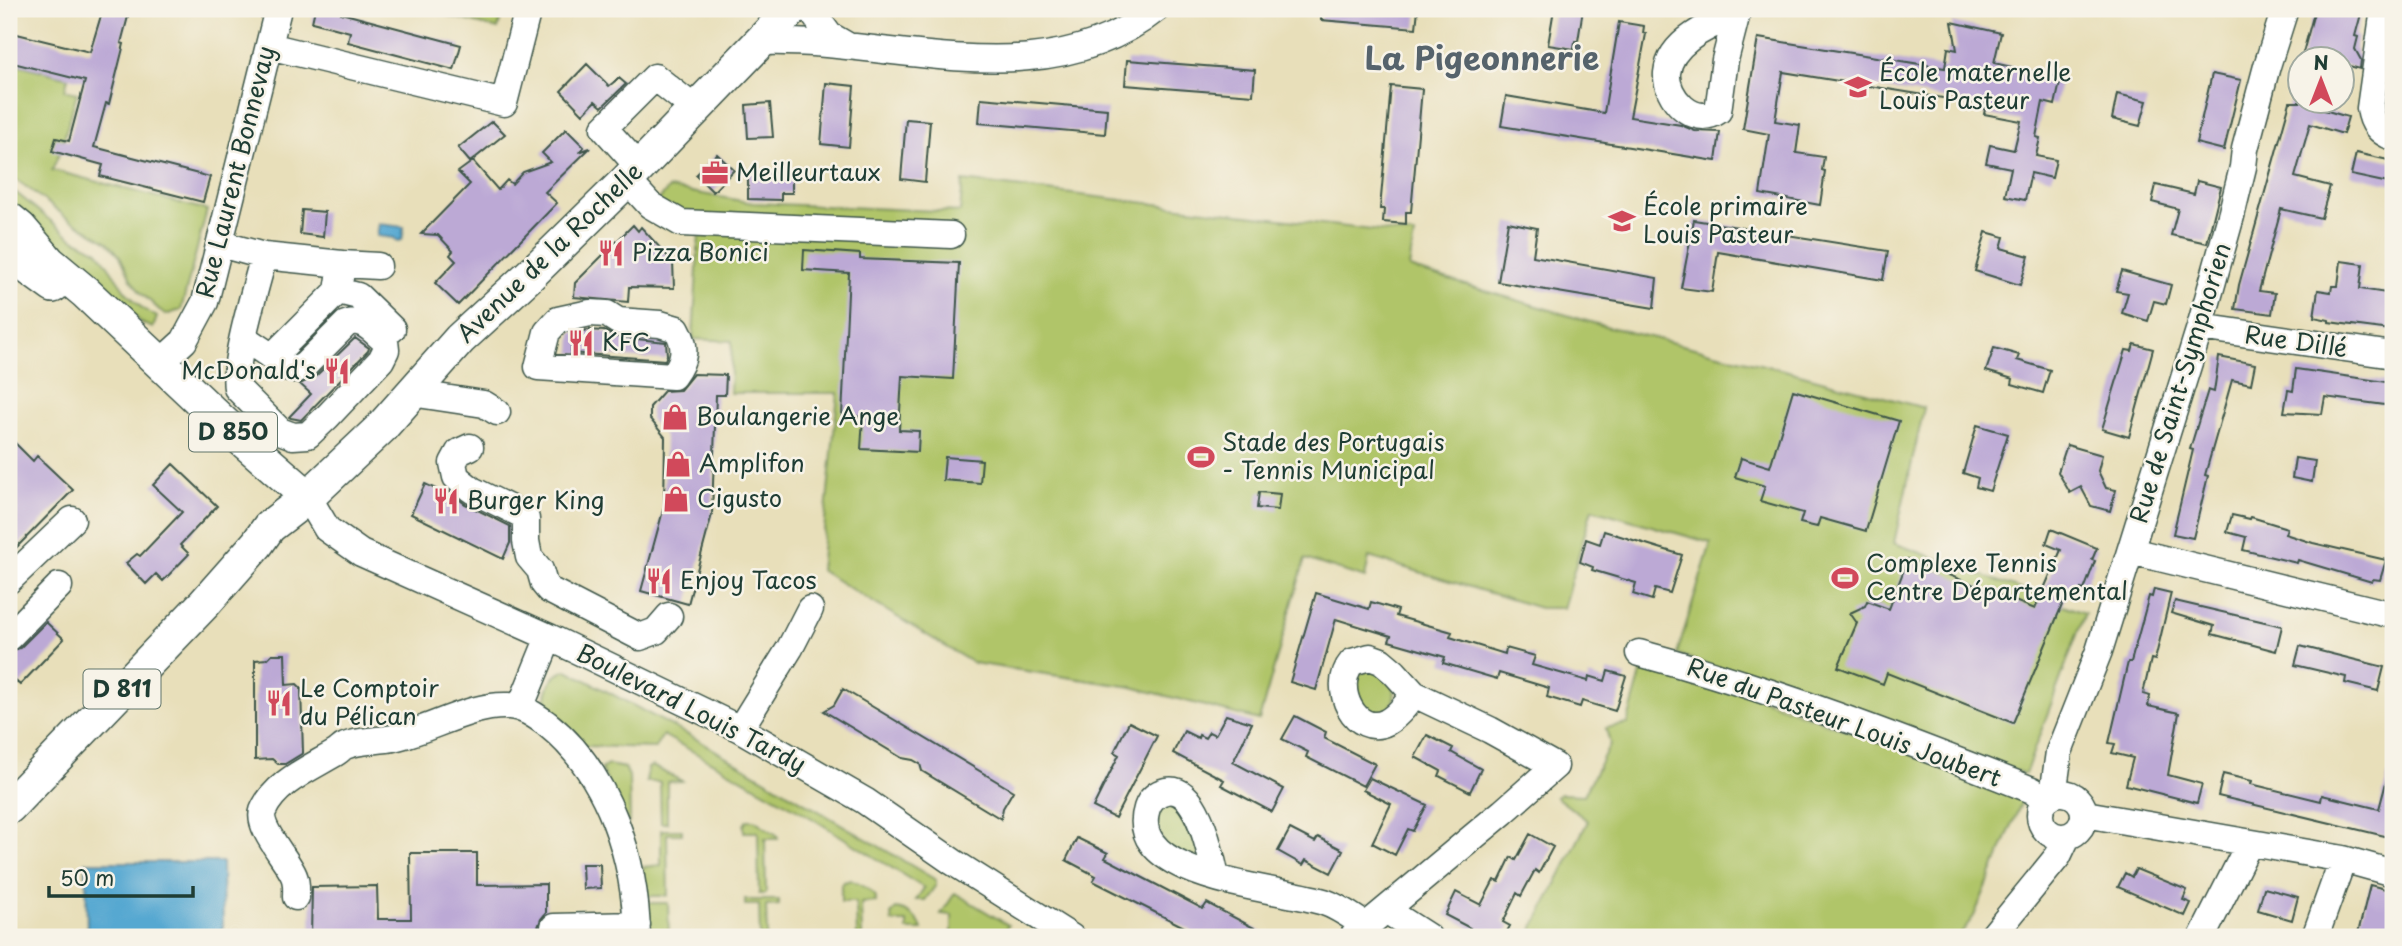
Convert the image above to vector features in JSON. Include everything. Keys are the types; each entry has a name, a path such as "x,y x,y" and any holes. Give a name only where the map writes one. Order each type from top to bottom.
{"main road":[{"name":"Avenue de la Rochelle","path":"12,814 130,710 160,677 176,654 286,540 308,497 381,428 460,339 531,274 633,173 792,9"},
{"name":"D 850","path":"9,237 20,228 40,265 160,363 308,497"}],"street":[{"name":"Rue Laurent Bonnevay","path":"160,363 184,341 205,302 278,9"},
{"path":"268,46 504,103 528,9"},
{"path":"810,9 829,35 849,47"},
{"path":"760,42 803,41 990,58 1038,56 1095,43 1122,31 1156,9"},
{"name":"Rue de Saint-Symphorien","path":"2064,815 2059,752 2099,651 2200,327 2231,216 2267,66 2285,9"},
{"path":"2384,9 2370,108 2371,120 2379,130 2393,137"},
{"path":"695,109 655,77 604,128 650,205 681,223 951,235"},
{"path":"220,244 264,256 378,266"},
{"path":"244,338 290,369 298,369 353,320 362,321 385,341 386,350 381,360 308,435 293,436 280,430 237,388 236,380 244,338 264,256"},
{"path":"273,356 338,291 342,264"},
{"path":"327,417 365,388 388,364 398,342 396,333 358,296 338,291"},
{"path":"590,313 607,314 618,321 660,324 677,329 684,348 683,363 673,376 538,367 547,332 558,320 590,313"},
{"name":"Rue Dillé","path":"2200,327 2393,355"},
{"path":"411,394 484,404 496,412"},
{"path":"470,447 459,452 453,463 456,477 472,490 526,519 529,557 540,570 549,590 640,637 656,631 669,615"},
{"name":"Boulevard Louis Tardy","path":"308,497 327,529 361,553 549,637 740,729 865,801 953,862 1071,937"},
{"path":"9,580 72,520"},
{"path":"2131,551 2393,615"},
{"path":"9,636 59,586"},
{"path":"740,729 790,648 810,609"},
{"path":"520,708 549,637"},
{"name":"Rue du Pasteur Louis Joubert","path":"1639,653 1733,679 1836,715 2032,790 2064,815"},
{"path":"1368,924 1555,766 1490,730 1413,694"},
{"path":"296,897 296,879 263,819 263,811 289,780 346,746 419,732 468,713 493,707 520,708 541,720 568,742 602,792 624,849 633,891 637,931 554,927"},
{"path":"1992,937 2058,856 2064,815 2149,826 2343,859 2393,873"},
{"path":"2202,937 2249,844"},
{"path":"2315,937 2343,859"},
{"path":"1216,877 1262,890 1324,901 1368,924 1428,937"}],"green space":[{"path":"424,9 503,9 498,29"},
{"path":"2393,42 2393,126 2381,107"},
{"path":"9,62 68,78 65,90 77,93 52,170 207,210 181,310 165,315 140,292 120,256 108,242 66,217 9,176"},
{"name":"Stade des Portugais - Tennis Municipal","path":"963,181 1414,235 1409,268 1597,324 1924,408 1894,543 2085,613 2025,774 1677,654 1711,543 1592,509 1563,608 1540,608 1369,557 1365,578 1305,559 1259,720 1132,687 973,663 820,570 838,393 730,393 732,341 693,339 699,234 650,210 669,188 753,203 960,212"},
{"path":"9,187 72,238 98,251 126,292 143,309 157,317 153,328 143,324 9,205"},
{"path":"1644,663 1727,686 2024,796 1974,916 1958,937 1529,937 1588,821 1556,797 1560,794 1584,795 1610,744 1606,728 1627,724"},
{"path":"1373,665 1395,692 1387,714 1364,713 1349,681"},
{"path":"567,670 698,740 936,880 936,885 925,900 916,900 924,888 802,812 663,735 655,748 584,746 547,710 546,698 552,680"},
{"path":"608,765 625,768 629,776 628,824 601,769"},
{"path":"652,766 682,781 667,782 667,823 661,823 660,782 646,782 648,768"},
{"path":"1179,800 1200,854 1195,859 1165,849 1153,812 1157,804"},
{"path":"747,820 754,820 777,835 778,839 765,839 766,894 759,894 758,832 744,832"},
{"path":"661,830 682,830 682,834 667,834 668,896 643,896 639,873 644,867 661,865"},
{"path":"851,880 870,891 876,902 861,903 862,937 857,937 856,902 841,902 841,885"},
{"path":"955,893 1008,925 1002,937 952,937 952,915 941,914"},
{"path":"745,900 779,900 779,905 766,906 767,937 760,937 759,905 745,905"},
{"path":"644,903 668,903 669,937 647,937"},
{"path":"896,909 912,916 919,922 922,930 907,930 907,922 892,922 891,914"}],"water":[{"path":"379,224 404,227 402,240 377,236"},
{"path":"86,862 222,862 223,937 87,937"}],"building":[{"path":"103,9 130,9 109,104 106,103 94,147 210,177 203,202 100,176 103,165 52,151 56,138 69,141 85,81 9,62 9,32 90,52"},
{"path":"315,9 342,9 341,13 461,45 454,70 348,42 350,32 312,22"},
{"path":"1321,9 1418,9 1416,28 1321,20"},
{"path":"1554,9 1583,9 1578,41 1575,41 1574,49 1548,45"},
{"path":"2315,9 2342,9 2361,14 2355,36 2358,37 2356,46 2305,46"},
{"path":"1619,22 1644,26 1643,33 1646,34 1630,117 1681,125 1695,131 1720,132 1716,161 1501,126 1506,96 1604,113"},
{"path":"1952,22 2001,33 1994,63 2061,78 2055,105 2043,102 2036,137 2040,138 2036,156 2056,160 2052,178 2031,173 2025,200 2005,196 2011,168 1986,163 1990,145 2014,150 2021,121 1984,114 1986,105 1783,72 1775,121 1800,125 1796,153 1824,157 1822,170 1825,171 1820,205 1760,194 1769,134 1743,129 1758,38 1945,68 1948,48 1957,50"},
{"path":"2356,51 2361,60 2360,69 2356,68"},
{"path":"1127,60 1255,70 1253,95 1125,85"},
{"path":"587,64 609,86 619,78 626,84 602,107 595,101 583,114 561,91"},
{"path":"2212,74 2241,80 2224,150 2196,143"},
{"path":"826,83 854,86 849,147 821,144"},
{"path":"1391,86 1422,89 1411,212 1406,212 1406,224 1383,222 1384,209 1380,209"},
{"path":"2117,94 2147,101 2140,126 2112,119"},
{"path":"981,98 1107,109 1105,134 979,123"},
{"path":"770,103 773,137 748,138 746,105"},
{"path":"2286,116 2348,117 2343,134 2310,124 2295,177 2330,186 2321,218 2281,209 2259,291 2275,293 2272,314 2235,309 2239,285"},
{"path":"906,119 930,121 925,182 901,179"},
{"path":"492,121 505,134 470,162 458,148"},
{"path":"566,129 584,147 579,152 590,148 545,192 557,203 458,305 435,283 456,261 450,255 453,251 438,235 421,234 470,184 458,172 473,161 498,190 507,180 512,184 523,172 551,162 542,153"},
{"path":"2356,153 2393,161 2393,184 2351,175"},
{"name":"Meilleurtaux","path":"717,154 734,170 713,192 696,175"},
{"path":"748,173 792,174 792,193 781,193 781,200 748,199"},
{"path":"2197,181 2221,187 2207,243 2171,235 2178,209 2152,202 2156,185 2194,194"},
{"path":"302,210 325,212 323,237 300,234"},
{"path":"1694,220 1888,251 1883,280 1718,252 1712,292 1681,288"},
{"path":"1508,222 1537,228 1533,256 1657,278 1654,308 1498,282"},
{"path":"633,225 638,231 641,227 673,262 674,288 629,287 628,302 574,297 575,283"},
{"path":"1986,232 2004,237 2001,248 2029,256 2020,285 1975,271"},
{"path":"804,250 860,254 860,259 959,263 953,379 902,376 899,430 919,431 918,452 861,449 863,417 842,416 849,273 803,270"},
{"path":"2341,261 2363,264 2360,289 2393,294 2393,321 2390,330 2329,322 2314,317 2318,290 2331,292 2332,286 2338,286"},
{"path":"2122,271 2171,285 2166,304 2154,301 2148,321 2122,313 2128,293 2116,291"},
{"path":"604,331 617,337 666,342 667,355 665,360 571,353 572,333"},
{"path":"355,338 369,348 368,351 301,420 289,417 311,394 300,384 316,376"},
{"path":"2134,344 2153,349 2129,437 2102,429 2126,350 2132,351"},
{"path":"1994,348 2019,355 2017,360 2050,370 2043,393 2012,384 2013,379 1986,371"},
{"path":"2219,357 2255,364 2251,384 2232,380 2205,475 2208,476 2193,538 2173,534 2193,450 2190,449 2208,390 2214,392"},
{"path":"2296,369 2393,383 2393,406 2325,397 2322,414 2284,412 2288,390 2293,391"},
{"path":"693,374 726,375 725,395 716,395 712,514 688,604 641,591 664,507 665,437 650,419 650,407 664,391 680,390"},
{"path":"1793,390 1899,421 1866,531 1820,518 1817,527 1800,523 1803,513 1760,501 1765,486 1735,477 1741,458 1770,467"},
{"path":"1977,425 2008,434 1990,491 1976,487 1978,478 1963,473"},
{"path":"9,437 33,461 37,456 73,490 9,555"},
{"path":"2067,445 2102,455 2098,471 2106,488 2116,490 2110,511 2091,506 2081,487 2070,493 2058,472"},
{"path":"945,457 982,460 980,483 943,480"},
{"path":"2295,458 2315,461 2312,482 2292,478"},
{"path":"173,464 217,506 180,545 189,554 163,581 156,574 146,584 126,563 137,554 140,556 182,512 153,485"},
{"path":"425,484 446,494 448,491 465,504 510,526 510,543 503,559 411,514"},
{"path":"1259,492 1280,494 1278,510 1257,508"},
{"path":"2232,515 2251,517 2287,528 2285,534 2313,543 2386,560 2380,580 2373,579 2372,582 2298,560 2297,563 2243,550 2246,537 2227,532"},
{"path":"2051,529 2097,548 2092,560 2095,561 2084,590 2081,589 2078,597 2067,593 2013,723 1887,673 1883,684 1838,667 1857,623 1850,613 1865,606 1867,601 1889,609 1908,559 2035,609 2061,550 2046,544"},
{"path":"1604,531 1682,555 1670,593 1655,589 1652,600 1633,594 1636,583 1592,570 1593,567 1580,562 1586,539 1600,544"},
{"path":"2154,589 2171,593 2155,660 2151,659 2143,694 2150,696 2148,706 2179,713 2168,775 2202,784 2197,803 2126,785 2133,758 2112,753 2115,744 2109,743 2128,662 2131,662 2149,596 2152,597"},
{"path":"1316,593 1369,609 1371,602 1398,610 1396,616 1452,632 1450,637 1505,654 1506,648 1535,656 1532,665 1588,681 1589,676 1605,681 1608,671 1626,676 1615,711 1582,701 1580,707 1547,697 1549,688 1499,673 1497,679 1443,663 1445,657 1389,641 1391,636 1336,619 1316,690 1290,682"},
{"path":"2175,601 2282,626 2276,651 2212,634 2214,626 2171,613"},
{"path":"46,622 64,639 20,685 9,675 9,652 20,648"},
{"path":"2300,646 2384,667 2378,691 2345,683 2346,677 2295,665"},
{"name":"Le Comptoir du Pélican","path":"272,654 285,654 286,685 297,684 301,688 303,753 285,764 278,764 272,759 255,760 255,660 267,659"},
{"path":"843,689 1013,791 1003,808 1001,819 922,771 920,764 902,758 824,711 834,705"},
{"path":"1226,715 1252,723 1233,762 1284,789 1272,812 1221,785 1224,780 1173,753 1184,731 1198,738 1199,735 1205,738 1209,732 1215,735"},
{"path":"1295,716 1326,732 1324,738 1375,764 1363,786 1306,757 1308,752 1282,739"},
{"path":"1129,722 1157,736 1115,818 1093,807 1119,755 1114,752"},
{"path":"1427,735 1453,748 1451,752 1481,769 1470,792 1439,776 1441,771 1415,757"},
{"path":"2223,774 2252,781 2251,784 2321,801 2322,795 2379,809 2388,775 2393,776 2393,838 2218,796"},
{"path":"1370,778 1427,805 1413,831 1408,829 1395,855 1372,843 1391,804 1363,790"},
{"path":"1290,829 1315,842 1318,837 1343,850 1331,873 1306,860 1303,865 1278,851"},
{"path":"1530,834 1553,847 1539,873 1535,870 1521,896 1517,893 1503,922 1510,926 1504,937 1476,937 1468,933 1470,928 1445,915 1456,892 1481,905 1494,880 1499,882 1511,857 1516,860"},
{"path":"1077,838 1108,853 1105,858 1203,909 1207,903 1271,937 1188,937 1192,931 1093,881 1096,876 1066,860"},
{"path":"410,853 477,853 477,885 546,884 546,913 538,927 543,937 311,937 312,887 377,886 378,919 411,919"},
{"path":"582,864 600,864 601,888 583,889"},
{"path":"2136,869 2187,890 2183,900 2191,903 2185,916 2118,887 2125,873 2132,877"},
{"path":"2370,885 2393,891 2393,937 2357,937"},
{"path":"2264,888 2298,897 2292,920 2258,910"}],"place":[{"name":"École maternelle Louis Pasteur","path":"1858,87"},
{"name":"Meilleurtaux","path":"715,173"},
{"name":"École primaire Louis Pasteur","path":"1622,221"},
{"name":"Pizza Bonici","path":"611,253"},
{"name":"KFC","path":"581,343"},
{"name":"McDonald's","path":"337,371"},
{"name":"Boulangerie Ange","path":"675,417"},
{"name":"Stade des Portugais - Tennis Municipal","path":"1201,457"},
{"name":"Amplifon","path":"678,464"},
{"name":"Cigusto","path":"676,499"},
{"name":"Burger King","path":"446,501"},
{"name":"Complexe Tennis Centre Départemental","path":"1845,578"},
{"name":"Enjoy Tacos","path":"659,581"},
{"name":"Le Comptoir du Pélican","path":"279,703"}],"district":[{"name":"La Pigeonnerie","path":"1482,59"}]}
